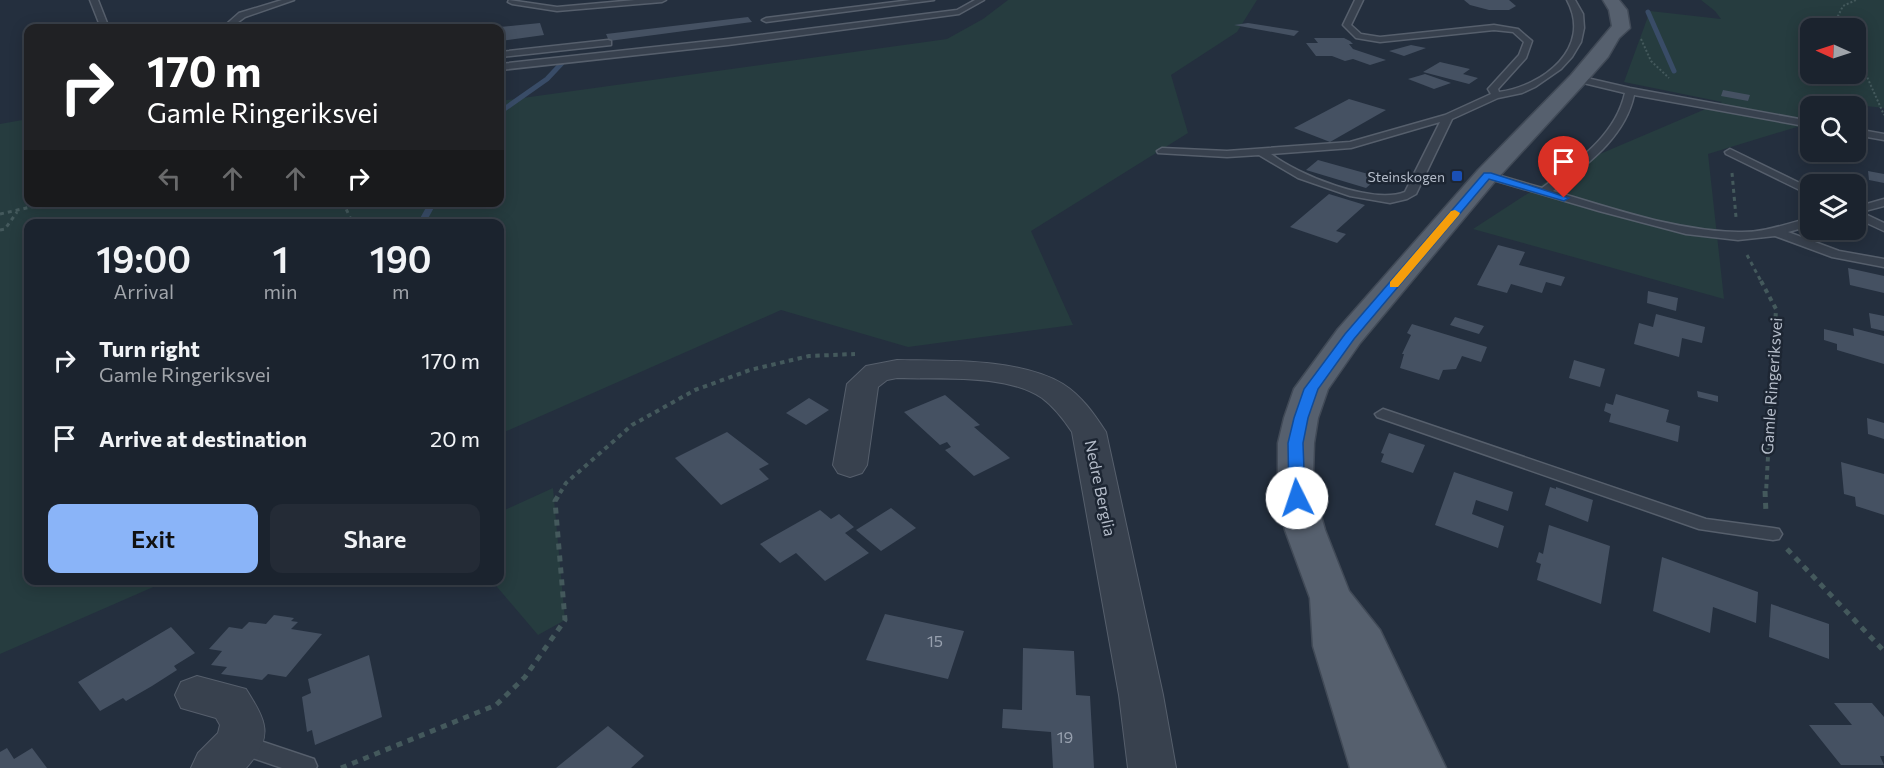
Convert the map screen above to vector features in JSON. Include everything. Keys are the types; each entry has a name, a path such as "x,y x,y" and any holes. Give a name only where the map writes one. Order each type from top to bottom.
{"main road":[{"path":"1421,768 1365,643 1331,598 1305,530 1297,498 1296,443 1301,418 1311,389 1349,336 1487,175 1601,53 1612,35 1605,27 1603,2"},
{"path":"1331,598 1335,646 1376,768"}],"street":[{"name":"Nedre Berglia","path":"850,465 863,384 877,372 897,369 990,372 1029,381 1052,391 1073,409 1089,432 1141,695 1152,768"},
{"path":"197,695 230,702 243,724 227,756"}],"lane":[{"path":"94,0 103,24"},
{"path":"231,24 242,15 290,0"},
{"path":"513,0 512,2 557,9 662,0"},
{"path":"765,20 930,0"},
{"path":"504,67 728,42 959,12 980,0"},
{"path":"1359,0 1347,25 1349,30 1358,35 1391,39 1487,26 1508,28 1525,35 1528,41 1523,56 1493,89 1496,95"},
{"path":"1162,151 1208,154 1351,145 1448,117 1496,95 1518,92 1541,80 1570,54 1580,38 1582,26 1579,14 1571,0"},
{"path":"504,55 608,44"},
{"path":"1578,79 1630,91 1800,122"},
{"path":"1544,192 1603,144 1629,105 1630,91"},
{"path":"1262,152 1273,163 1296,174 1362,195 1397,199 1410,194 1448,117"},
{"path":"1866,134 1884,137"},
{"path":"1730,152 1800,187"},
{"path":"1487,175 1686,230 1738,236 1776,232 1800,225"},
{"path":"1866,208 1884,202"},
{"path":"1866,217 1884,227"},
{"path":"1776,232 1836,254 1884,263"},
{"path":"1383,414 1705,525 1773,534"},
{"path":"227,756 306,766"}],"path":[{"path":"1839,18 1843,6 1856,0"},
{"path":"1641,36 1645,55 1655,67 1706,105"},
{"path":"1866,74 1884,115"},
{"path":"0,214 36,207"},
{"path":"0,230 5,229 18,212"},
{"name":"Gamle Ringeriksvei","path":"1738,236 1776,309 1765,471 1766,512 1773,534 1884,651"},
{"path":"341,768 496,705 525,677 565,620 555,501 566,483 632,426 695,390 750,370 809,356 855,354 897,369"}],"green space":[{"path":"1008,0 1257,0 1237,32 1171,75 1188,133 1031,231 1073,325 908,347 781,310 504,432 504,219 24,219 24,585 158,585 0,654 0,124 24,120 24,207 504,207 504,100 947,39 983,19"},
{"path":"1701,0 1884,0 1884,108 1866,106 1866,96 1800,96 1800,126 1708,154 1724,299 1473,229 1567,168 1722,102 1624,82 1650,11 1721,19"},
{"path":"553,488 565,620 538,635 495,585 504,585 504,510"}],"building":[{"path":"1464,0 1509,0 1516,6 1509,10 1489,10 1470,5"},
{"path":"748,17 752,22 609,41 606,34"},
{"path":"540,23 544,35 504,40 504,27"},
{"path":"1248,23 1299,31 1294,36 1234,25"},
{"path":"1314,38 1344,38 1353,44 1349,44 1353,49 1386,60 1370,65 1353,59 1345,61 1332,56 1316,56 1306,43 1318,43"},
{"path":"1411,45 1426,48 1404,56 1389,51"},
{"path":"1440,62 1470,69 1463,74 1478,78 1469,84 1423,72"},
{"path":"1425,74 1451,83 1434,89 1408,79"},
{"path":"1723,90 1750,95 1748,101 1721,96"},
{"path":"1349,99 1386,110 1330,142 1294,128"},
{"path":"1318,160 1379,177 1366,188 1306,170"},
{"path":"1868,171 1884,174 1884,183 1869,180"},
{"path":"1329,194 1365,205 1336,231 1346,234 1337,243 1290,227"},
{"path":"1498,245 1525,252 1519,265 1565,277 1561,286 1546,282 1542,293 1511,284 1507,293 1477,285"},
{"path":"1848,268 1884,276 1884,293 1850,285"},
{"path":"1648,291 1678,298 1676,311 1647,303"},
{"path":"1869,313 1884,316 1884,331 1871,328"},
{"path":"1656,314 1705,327 1702,343 1682,338 1679,357 1634,344 1639,323 1653,327"},
{"path":"1455,317 1484,326 1479,334 1450,325"},
{"path":"1412,324 1487,347 1481,362 1462,356 1456,369 1443,370 1439,380 1400,368 1404,354 1402,354 1411,335 1407,333"},
{"path":"1853,328 1884,336 1884,364 1837,350 1837,344 1824,340 1824,329 1854,336"},
{"path":"1574,360 1605,369 1600,387 1569,378"},
{"path":"1697,391 1718,396 1718,402 1698,397"},
{"path":"1616,394 1669,410 1666,422 1680,426 1678,442 1609,422 1611,414 1604,411 1606,403 1613,405"},
{"path":"945,395 980,425 974,427 1010,458 974,476 945,450 951,447 947,442 940,445 904,412"},
{"path":"809,398 829,410 806,425 786,413"},
{"path":"1867,418 1884,423 1884,439 1868,434"},
{"path":"727,432 769,464 759,469 769,479 721,505 675,458"},
{"path":"1389,433 1425,445 1413,473 1381,462 1384,454 1381,453"},
{"path":"1841,462 1884,474 1884,515 1856,506 1855,497 1844,494"},
{"path":"1454,472 1513,492 1508,511 1476,500 1472,514 1504,526 1498,548 1435,525"},
{"path":"1550,487 1593,500 1588,522 1545,505"},
{"path":"891,508 916,528 881,551 856,530"},
{"path":"820,510 831,519 839,514 854,527 845,533 869,553 825,581 796,553 780,563 760,544"},
{"path":"1549,525 1610,546 1601,604 1537,580 1541,564 1536,562 1539,552 1543,554"},
{"path":"1662,557 1758,592 1756,623 1713,607 1710,633 1653,611"},
{"path":"1771,604 1829,624 1829,659 1769,637"},
{"path":"885,614 964,631 948,679 866,660"},
{"path":"274,615 294,618 291,621 298,622 291,629 322,634 286,677 268,674 262,680 221,674 227,667 211,665 222,651 209,649 229,627 242,629 249,622 266,624"},
{"path":"171,627 195,653 174,666 177,670 152,686 126,701 123,698 100,711 78,682"},
{"path":"1023,648 1074,651 1076,695 1090,696 1094,768 1053,768 1051,732 1002,728 1003,709 1022,710"},
{"path":"369,655 382,717 315,745 312,730 307,732 302,697 311,693 308,679"},
{"path":"1834,703 1872,703 1884,717 1884,756 1880,756 1884,765 1841,765 1809,725 1852,725"},
{"path":"608,726 644,756 631,768 556,768"},
{"path":"7,748 14,759 32,748 47,768 0,768 0,752"}],"waterway":[{"path":"1648,12 1674,71"},
{"path":"504,109 547,79 562,63"},
{"path":"424,219 430,207"}],"slow traffic":[{"path":"1394,284 1455,213"}],"place":[{"name":"Steinskogen","path":"1457,176"}],"route":[{"path":"1297,498 1296,443 1301,418 1311,389 1349,336 1487,175 1564,198"}]}
